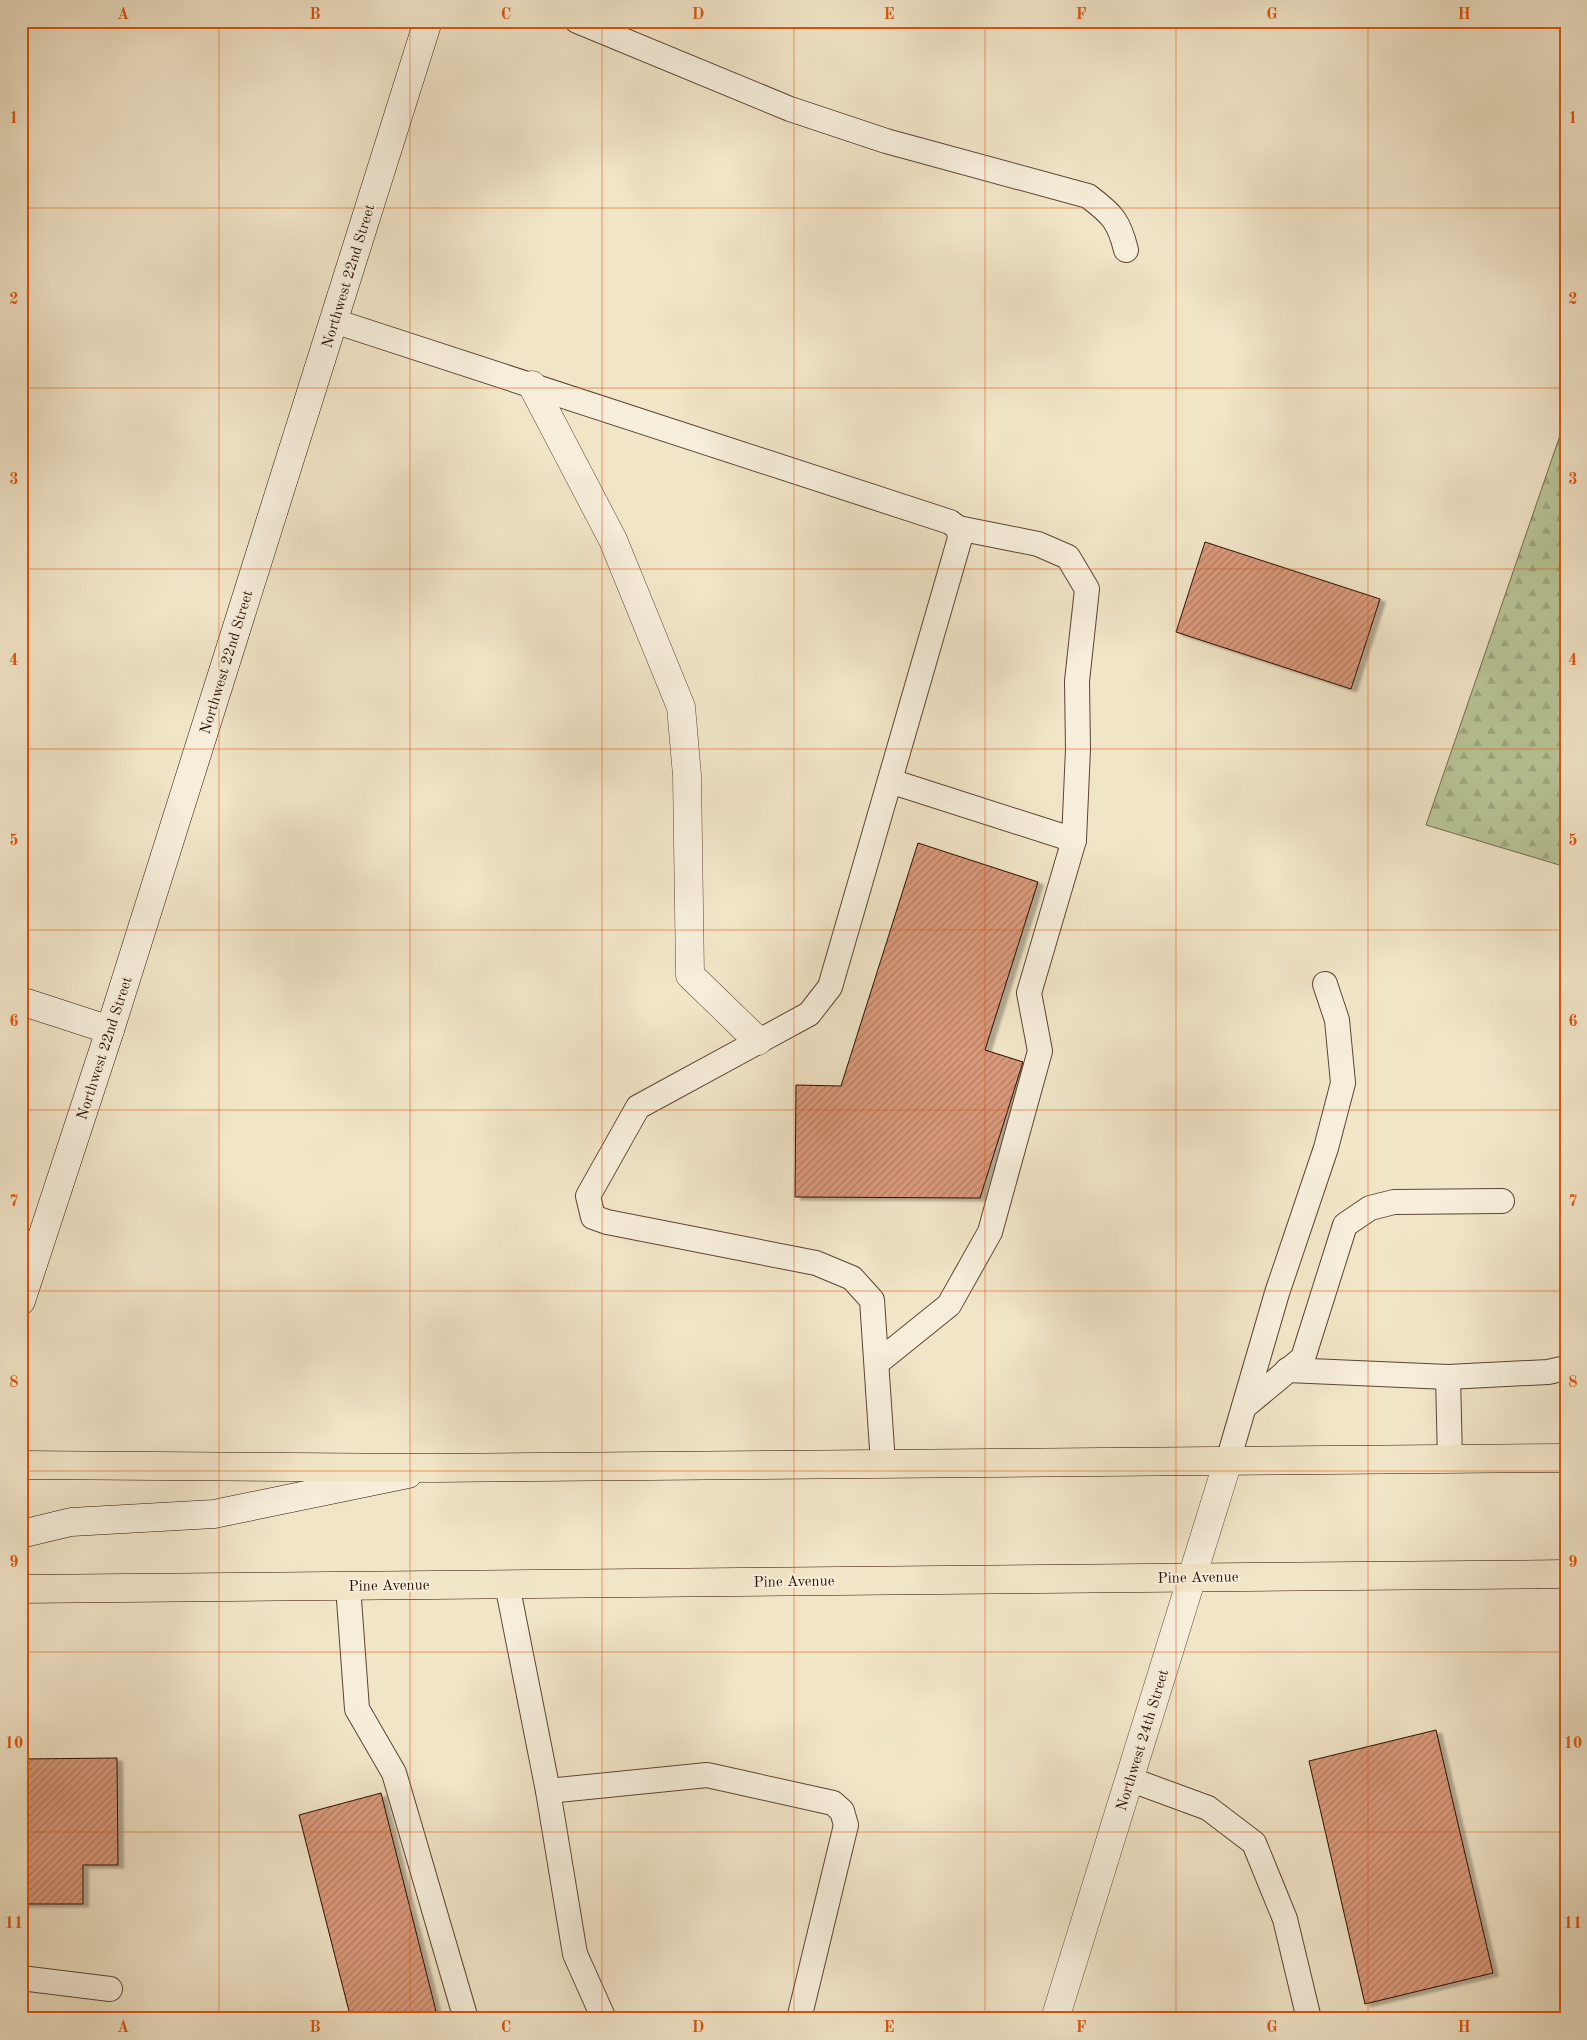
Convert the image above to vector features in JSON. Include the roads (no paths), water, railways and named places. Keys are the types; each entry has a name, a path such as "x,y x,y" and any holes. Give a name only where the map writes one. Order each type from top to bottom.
{"highway":[{"path":"21,1465 434,1468 1566,1457"},
{"name":"Pine Avenue","path":"21,1589 1566,1574"}],"street":[{"name":"Northwest 22nd Street","path":"21,1301 110,1030 428,21"},
{"path":"532,385 612,540 681,707 687,775 690,975 758,1041"},
{"path":"21,1001 110,1030"},
{"name":"Northwest 24th Street","path":"1055,2019 1228,1461"},
{"path":"21,1534 71,1522 214,1514 434,1468"}],"lane":[{"path":"577,21 790,109 886,141 1088,196 1108,211 1121,229 1126,250"},
{"path":"334,321 950,522 958,528 1038,544 1068,557 1087,588 1076,681 1078,748 1074,840 1028,993 1040,1051 990,1232 949,1305 877,1363"},
{"path":"882,1464 872,1300 852,1278 816,1263 607,1222 594,1217 588,1196 638,1106 809,1014 830,987 960,538 958,528"},
{"path":"890,781 1074,840"},
{"path":"1228,1461 1277,1293 1326,1148 1342,1083 1337,1020 1324,984"},
{"path":"1244,1407 1303,1358 1345,1225 1370,1208 1394,1202 1502,1201"},
{"path":"1287,1370 1448,1377 1548,1372 1566,1368"},
{"path":"1448,1377 1450,1459"},
{"path":"508,1584 548,1791 575,1954 604,2019"},
{"path":"348,1586 358,1709 394,1773 466,2019"},
{"path":"548,1791 707,1775 833,1803 842,1811 846,1825 799,2019"},
{"path":"1130,1779 1208,1808 1254,1842 1285,1919 1309,2019"},
{"path":"21,1978 110,1989"}]}
